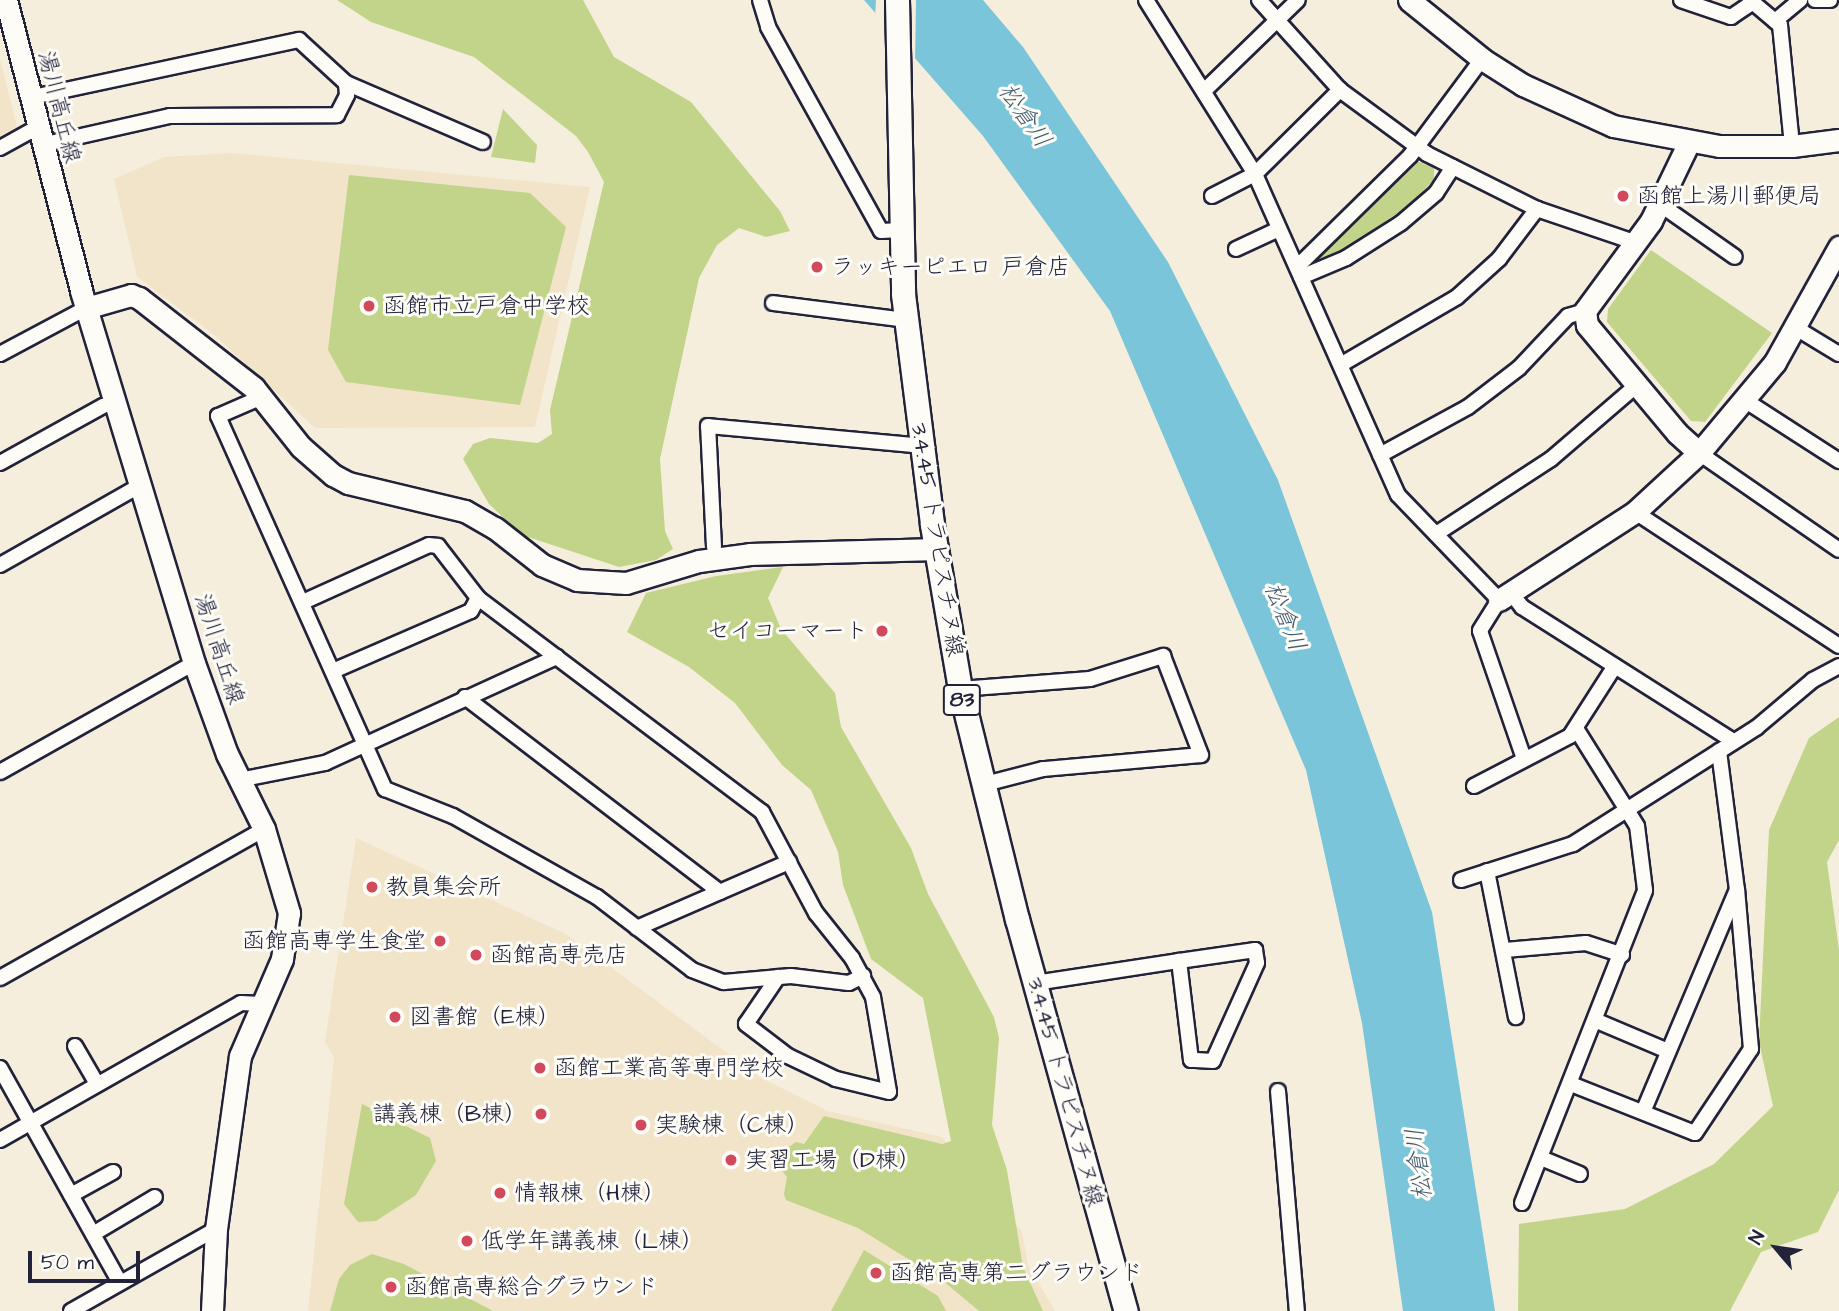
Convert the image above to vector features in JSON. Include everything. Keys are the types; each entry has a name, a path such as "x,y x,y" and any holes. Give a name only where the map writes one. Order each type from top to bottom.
{"main road":[{"name":"3.4.45 トラピスチヌ線","path":"897,0 896,72 906,320 937,550 960,689 981,785 1126,1311"}],"street":[{"name":"湯川高丘線","path":"6,0 38,136 86,308 194,663 239,780 264,829 289,913 282,959 240,1056 216,1229 212,1311"},
{"path":"760,0 768,27 881,231 902,230"},
{"path":"1146,0 1205,90 1255,174 1342,363 1398,495 1436,534 1505,596 1733,741"},
{"path":"1259,0 1340,90 1418,147 1537,209 1637,243"},
{"path":"1205,90 1298,0"},
{"path":"1409,0 1482,59 1584,115 1689,142 1792,146 1839,140"},
{"path":"1681,0 1731,17 1752,1 1780,25 1792,146"},
{"path":"1775,21 1800,0"},
{"path":"1815,0 1830,0"},
{"path":"42,95 299,40 346,83 484,142"},
{"path":"1299,272 1418,147 1482,59"},
{"path":"0,148 38,136 170,116 337,115 346,95 346,83"},
{"path":"1212,196 1255,174 1340,90"},
{"path":"1380,455 1468,408 1519,368 1569,316 1585,312 1637,243 1661,205 1689,142"},
{"path":"1299,272 1346,258 1395,227 1436,193 1453,167"},
{"path":"1661,205 1735,257"},
{"path":"1342,363 1457,297 1499,259 1537,209"},
{"path":"1236,249 1279,229"},
{"path":"1524,759 1480,631 1505,596 1635,512 1699,453 1746,401 1796,328 1837,258"},
{"path":"0,355 86,308 131,295 139,298 262,397 311,458 333,475 348,483 465,511 495,527 542,565 577,580 638,581 699,561 739,555 937,550"},
{"path":"773,303 906,320"},
{"path":"1585,312 1587,325 1699,453 1839,551"},
{"path":"1796,328 1839,354"},
{"path":"1436,534 1540,467 1637,385"},
{"path":"262,397 218,416 385,789 393,795 453,816 597,897 692,971 724,982 778,977 849,983 863,976"},
{"path":"1746,401 1839,461"},
{"path":"0,463 103,406"},
{"path":"714,547 708,426 922,446"},
{"path":"0,565 141,485"},
{"path":"1635,512 1839,646"},
{"path":"303,603 429,545 438,546 478,598 762,812 816,913 863,976 873,996 889,1092 836,1079 788,1056 746,1024 778,977"},
{"path":"333,671 471,611 478,598"},
{"path":"960,689 1090,679 1163,656 1201,755 1043,769 981,785"},
{"path":"239,780 325,763 363,741 557,657"},
{"path":"0,772 194,663"},
{"path":"1474,786 1577,730 1615,666"},
{"path":"1461,880 1573,844 1632,815 1719,760 1733,741 1813,680 1839,666"},
{"path":"466,696 720,892"},
{"path":"1522,1203 1597,1021 1645,890 1632,815 1577,730"},
{"path":"1571,1084 1695,1133 1751,1049 1737,890 1719,760"},
{"path":"0,978 264,829"},
{"path":"637,928 789,862"},
{"path":"1487,871 1505,950 1516,1017"},
{"path":"1643,1112 1737,890"},
{"path":"1505,950 1586,943 1622,955"},
{"path":"1035,983 1179,961 1255,950 1257,963 1213,1061 1191,1060 1179,961"},
{"path":"0,1140 241,1003 261,1004"},
{"path":"1597,1021 1668,1051"},
{"path":"75,1046 97,1084"},
{"path":"0,1068 120,1283"},
{"path":"1278,1091 1297,1311"},
{"path":"1541,1158 1580,1174"},
{"path":"71,1195 113,1172"},
{"path":"93,1234 155,1197"},
{"path":"71,1311 216,1229"}],"shaded area":[{"path":"0,59 17,127 0,136"},
{"name":"函館市立戸倉中学校","path":"232,153 590,187 535,427 315,428 213,334 137,277 114,179 164,157"},
{"name":"函館工業高等専門学校","path":"356,838 566,934 761,1078 828,1111 942,1137 1022,1231 1028,1265 1055,1311 308,1311 334,1058 325,1041"}],"green space":[{"path":"337,0 583,0 614,57 691,102 780,211 790,231 766,237 739,228 717,245 699,278 660,459 665,531 673,549 656,560 619,567 522,535 489,504 463,459 473,444 490,438 538,443 552,434 550,410 604,182 588,152 576,136 474,57 371,22"},
{"path":"503,109 537,145 535,163 491,157"},
{"path":"1417,161 1434,168 1434,179 1415,201 1345,249 1318,259"},
{"path":"349,175 530,193 566,227 520,405 346,382 328,350"},
{"path":"1651,250 1772,333 1705,422 1691,421 1607,322 1608,309"},
{"path":"783,567 768,598 781,629 835,693 841,727 911,848 928,894 994,1017 999,1038 992,1125 1007,1170 1023,1267 1043,1311 979,1311 942,1280 858,1228 786,1200 784,1194 787,1177 777,1164 783,1151 796,1142 804,1144 824,1116 942,1144 951,1141 923,998 871,959 843,885 838,852 811,790 782,765 735,703 689,667 627,632 646,593 716,576"},
{"path":"1839,717 1839,840 1827,862 1839,950 1839,1190 1818,1232 1761,1252 1730,1311 1518,1311 1519,1224 1625,1209 1714,1164 1773,1106 1759,1042 1769,830 1809,738"},
{"path":"362,1104 430,1138 436,1161 416,1195 376,1221 358,1222 344,1204"},
{"name":"函館高専第二グラウンド","path":"864,1250 938,1296 946,1311 831,1311"},
{"name":"函館高専総合グラウンド","path":"372,1254 404,1264 493,1311 330,1311 339,1279 350,1265"}],"water":[{"name":"松倉川","path":"864,0 983,0 1023,47 1168,262 1278,480 1432,912 1495,1311 1403,1311 1362,1023 1306,770 1110,311 983,136"}],"pier":[{"path":"876,0 916,0 915,63 875,18"}],"place":[{"name":"函館上湯川郵便局","path":"1623,196"},
{"name":"ラッキーピエロ 戸倉店","path":"817,267"},
{"name":"函館市立戸倉中学校","path":"369,306"},
{"name":"セイコーマート","path":"882,631"},
{"name":"教員集会所","path":"372,887"},
{"name":"函館高専学生食堂","path":"440,941"},
{"name":"函館高専売店","path":"476,955"},
{"name":"図書館（E棟）","path":"395,1017"},
{"name":"函館工業高等専門学校","path":"540,1068"},
{"name":"講義棟（B棟）","path":"541,1114"},
{"name":"実験棟（C棟）","path":"641,1125"},
{"name":"実習工場（D棟）","path":"731,1160"},
{"name":"情報棟（H棟）","path":"500,1193"},
{"name":"低学年講義棟（L棟）","path":"467,1241"},
{"name":"函館高専第二グラウンド","path":"876,1273"},
{"name":"函館高専総合グラウンド","path":"391,1287"}]}
